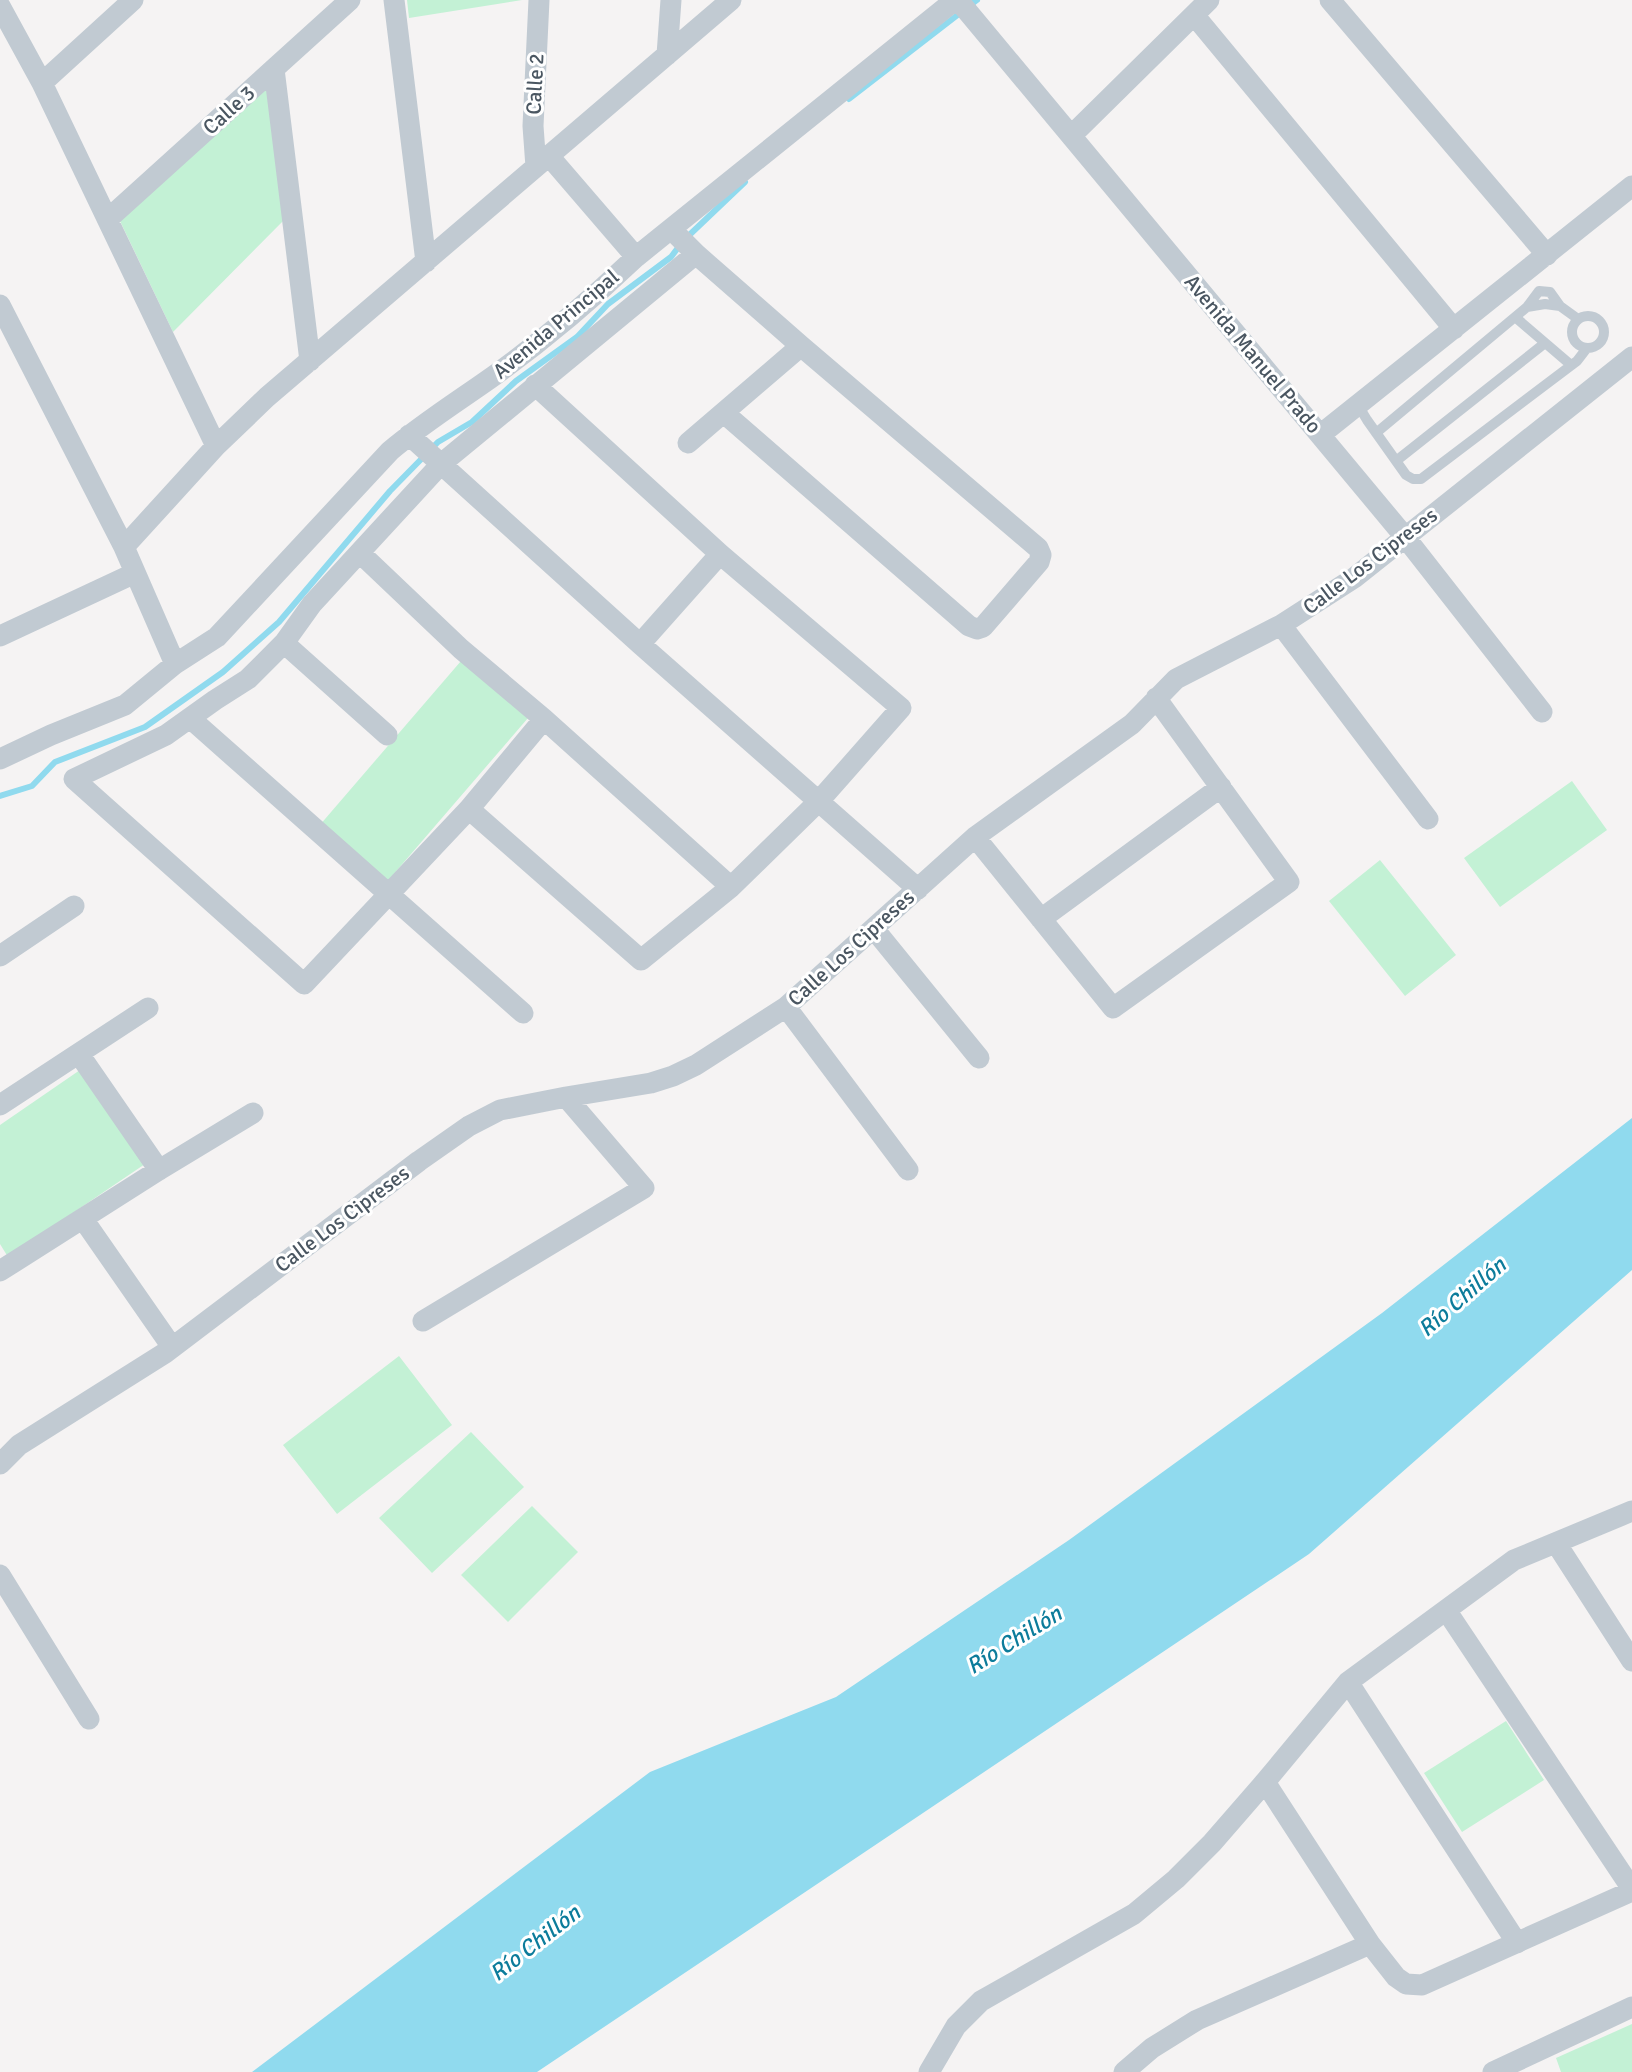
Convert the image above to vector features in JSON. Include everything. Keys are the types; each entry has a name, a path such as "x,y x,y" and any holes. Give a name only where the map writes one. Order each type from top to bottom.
{"street":[{"path":"42,83 133,0"},
{"name":"Calle 3","path":"108,219 350,0"},
{"path":"394,0 426,262"},
{"name":"Calle 2","path":"539,0 533,126 542,162"},
{"path":"667,55 671,0"},
{"path":"124,547 216,446 267,397 731,0"},
{"name":"Avenida Manuel Prado","path":"956,0 1405,537 1542,712"},
{"name":"Avenida Principal","path":"390,895 304,984 74,779 166,736 248,679 284,643 312,604 360,554 426,450 499,372 600,291 636,257 956,0"},
{"path":"1330,0 1547,255"},
{"path":"0,6 42,83 216,446"},
{"path":"1071,135 1202,7 1454,329"},
{"path":"274,69 310,361"},
{"path":"542,162 636,257"},
{"path":"1320,435 1632,186"},
{"path":"671,229 801,346 1038,548 1041,555 1039,562 982,627 969,625 724,413"},
{"name":"Avenida Principal","path":"0,759 125,705 175,664 217,637 374,466 426,450 536,385 696,254"},
{"path":"0,305 124,547 175,664"},
{"path":"688,443 801,346"},
{"name":"Calle Los Cipreses","path":"0,1464 19,1446 172,1347 469,1126 500,1110 651,1083 673,1076 696,1065 786,1007 975,837 1132,724 1175,679 1281,625 1354,578 1632,357"},
{"path":"469,809 640,960 732,887 819,801 901,708 720,554 536,385"},
{"path":"426,450 640,645 918,889"},
{"path":"360,554 461,649 544,719 732,887"},
{"path":"640,645 720,554"},
{"path":"0,636 135,573"},
{"path":"1281,625 1428,818"},
{"path":"284,643 387,735"},
{"path":"975,837 1114,1008 1289,882 1156,698"},
{"path":"191,719 523,1013"},
{"path":"390,895 469,809 544,719"},
{"path":"1041,919 1221,787"},
{"path":"0,956 74,906"},
{"path":"874,929 979,1058"},
{"path":"786,1007 908,1170"},
{"path":"0,1105 148,1008"},
{"path":"79,1054 159,1170"},
{"path":"422,1321 644,1188 566,1097"},
{"path":"1,1268 253,1113"},
{"path":"83,1219 172,1347"},
{"path":"929,2072 957,2026 981,2001 1134,1914 1176,1879 1212,1843 1348,1682 1514,1560 1632,1511"},
{"path":"1556,1543 1632,1661"},
{"path":"0,1574 89,1718"},
{"path":"1265,1782 1370,1944 1396,1978 1406,1984 1422,1985 1632,1890 1446,1610"},
{"path":"1348,1682 1517,1943"},
{"path":"1124,2072 1152,2048 1197,2020 1370,1944"},
{"path":"1493,2072 1632,2007"}],"lane":[{"path":"1376,433 1527,307 1545,304 1560,306 1578,319"},
{"path":"1359,405 1406,475 1421,480 1577,361 1587,348 1597,344 1603,335 1601,323 1591,316 1578,319 1571,330 1580,346 1587,348"},
{"path":"1516,317 1571,365"},
{"path":"1396,461 1545,343"}],"green space":[{"path":"407,0 522,0 409,18"},
{"path":"267,88 285,219 173,332 120,221"},
{"path":"461,661 528,718 386,883 319,826"},
{"path":"1572,781 1607,830 1500,907 1464,858"},
{"path":"1380,860 1456,955 1405,996 1329,901"},
{"path":"80,1070 145,1164 8,1257 0,1244 0,1125"},
{"path":"399,1356 452,1425 337,1514 283,1445"},
{"path":"471,1432 524,1487 432,1573 379,1518"},
{"path":"532,1506 578,1552 508,1622 461,1575"},
{"path":"1506,1721 1544,1780 1462,1832 1424,1773"},
{"path":"1632,2024 1632,2072 1561,2072 1556,2058"}],"water":[{"name":"Río Chillón","path":"1632,1118 1632,1270 1309,1554 537,2072 252,2072 650,1772 836,1697 1069,1540 1382,1313"}],"waterway":[{"path":"849,99 977,0"},
{"path":"0,796 32,786 55,762 145,727 223,672 279,622 390,491 438,442 472,422 516,381 577,337 608,304 671,257 683,241 745,182"}]}
